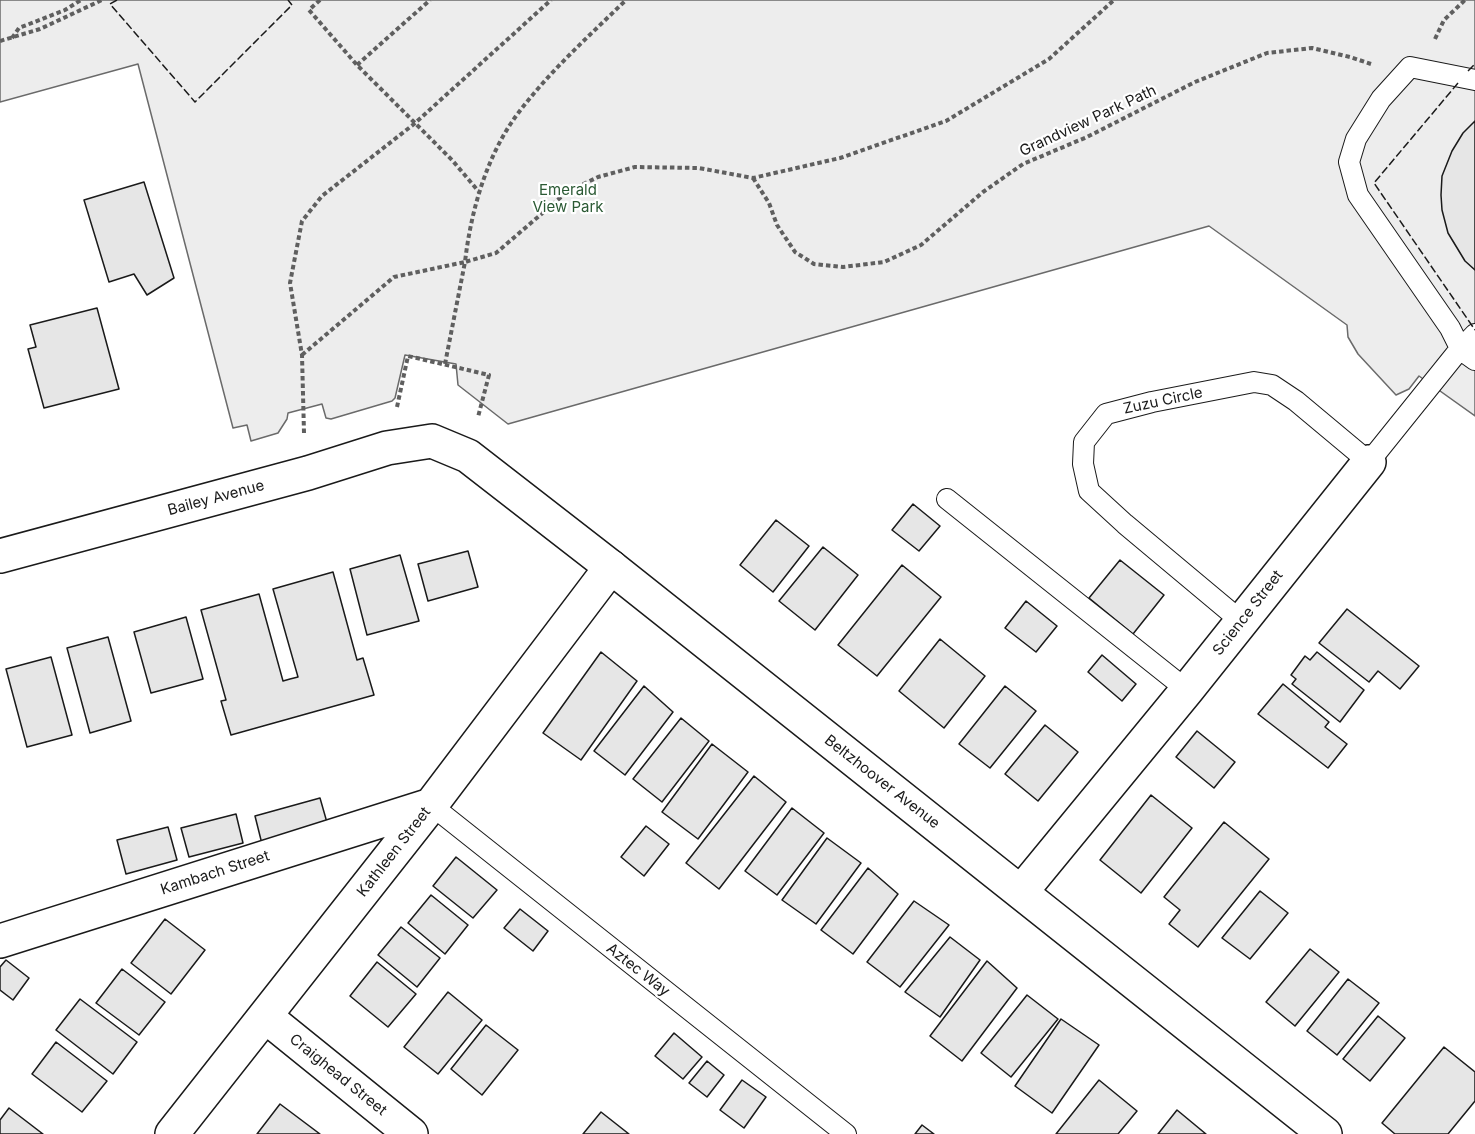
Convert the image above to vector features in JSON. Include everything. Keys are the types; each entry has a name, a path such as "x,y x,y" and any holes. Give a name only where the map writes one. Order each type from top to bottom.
{"street":[{"name":"Bailey Avenue","path":"0,556 308,473 387,448 432,441"},
{"name":"Beltzhoover Avenue","path":"432,441 468,456 1325,1134"},
{"name":"Science Street","path":"1021,892 1187,690 1369,462"},
{"name":"Kathleen Street","path":"172,1134 431,805 611,567"},
{"name":"Kambach Street","path":"0,941 431,805"},
{"name":"Craighead Street","path":"265,1016 411,1134"}],"lane":[{"path":"1468,355 1358,195 1349,162 1356,140 1381,99 1410,67 1475,80"},
{"name":"Science Street","path":"1369,462 1468,355 1475,334"},
{"name":"Zuzu Circle","path":"1241,621 1089,491 1083,464 1084,442 1106,414 1152,402 1254,382 1272,385 1296,401 1369,462"},
{"path":"947,499 1187,690"},
{"name":"Aztec Way","path":"431,805 846,1134"}],"path":[{"path":"11,38 19,28 65,10 81,0"},
{"path":"0,41 40,28 102,0"},
{"path":"320,0 309,10 357,65 452,160 480,193"},
{"path":"357,65 430,0"},
{"path":"308,473 303,424 302,355 290,283 302,221 322,196 414,124 551,0"},
{"path":"445,364 465,261 469,226 494,154 518,114 557,67 626,0"},
{"path":"302,355 394,277 496,253 567,192 598,177 635,167 699,168 753,178 840,158 946,121 1048,59 1114,0"},
{"path":"1410,67 1428,55 1444,20 1465,0"},
{"name":"Grandview Park Path","path":"753,178 769,203 777,225 795,252 814,264 843,267 884,262 921,245 983,192 1023,164 1088,137 1195,82 1267,53 1312,48 1350,57 1388,70 1410,67"},
{"path":"387,448 408,356 489,375 468,456"}],"shaded area":[{"name":"Emerald View Park","path":"0,0 1475,0 1475,416 1419,376 1409,389 1396,395 1358,354 1348,337 1347,325 1209,226 508,424 458,385 456,364 405,355 395,398 392,401 331,419 326,418 322,404 288,413 278,433 251,441 247,425 233,428 138,64 0,102"}],"building":[{"path":"1475,121 1475,270 1465,261 1448,233 1441,195 1442,176 1452,151 1463,133"},
{"path":"144,182 174,278 147,295 134,274 109,282 84,200"},
{"path":"97,308 119,389 44,408 28,349 36,347 30,325"},
{"path":"913,504 940,526 919,551 892,530"},
{"path":"776,520 809,546 773,592 740,565"},
{"path":"823,547 858,575 815,630 779,601"},
{"path":"468,551 478,587 428,601 418,564"},
{"path":"400,555 419,621 367,635 350,569"},
{"path":"1120,560 1164,595 1133,634 1089,598"},
{"path":"902,565 941,597 877,676 838,645"},
{"path":"333,572 357,660 363,658 374,695 231,735 221,701 226,700 201,610 259,594 283,681 298,677 273,589"},
{"path":"1026,601 1057,626 1036,652 1005,628"},
{"path":"1347,609 1419,666 1400,689 1378,671 1369,682 1319,643"},
{"path":"186,617 203,679 151,693 134,632"},
{"path":"108,637 131,721 90,733 67,648"},
{"path":"940,639 985,676 944,728 899,691"},
{"path":"601,652 637,681 581,760 543,733"},
{"path":"1317,652 1364,690 1340,722 1292,684 1296,679 1291,675 1305,656 1310,660"},
{"path":"1102,655 1136,684 1122,701 1088,672"},
{"path":"51,657 72,735 27,747 6,669"},
{"path":"1283,684 1329,722 1325,727 1347,744 1328,768 1258,714"},
{"path":"644,686 673,712 625,775 594,751"},
{"path":"1005,686 1036,711 990,768 959,744"},
{"path":"681,718 709,741 662,802 633,779"},
{"path":"1045,725 1078,752 1038,801 1005,774"},
{"path":"1197,731 1235,762 1214,788 1176,757"},
{"path":"712,744 748,772 698,839 662,812"},
{"path":"754,776 786,802 719,889 686,863"},
{"path":"1151,795 1192,828 1141,893 1100,860"},
{"path":"320,798 328,826 262,844 255,816"},
{"path":"792,808 824,833 777,895 745,871"},
{"path":"236,814 243,843 189,857 181,828"},
{"path":"1224,822 1269,859 1198,947 1169,924 1180,910 1164,897"},
{"path":"646,826 669,844 644,876 621,857"},
{"path":"168,827 177,860 126,874 117,840"},
{"path":"827,838 861,863 816,924 782,900"},
{"path":"456,857 497,890 473,918 433,886"},
{"path":"868,868 898,894 853,954 821,930"},
{"path":"1260,891 1288,913 1250,959 1222,938"},
{"path":"431,895 468,925 445,954 408,923"},
{"path":"914,901 949,925 900,987 867,962"},
{"path":"520,909 548,931 533,951 504,928"},
{"path":"165,919 205,950 171,994 131,963"},
{"path":"401,927 440,958 417,987 378,955"},
{"path":"950,937 980,960 940,1017 905,992"},
{"path":"1310,949 1339,972 1295,1026 1266,1002"},
{"path":"6,960 29,978 13,1000 0,990 0,967"},
{"path":"987,961 1017,988 962,1061 930,1036"},
{"path":"377,962 416,994 388,1027 350,996"},
{"path":"122,969 165,1002 139,1035 96,1003"},
{"path":"1348,979 1379,1003 1337,1055 1307,1031"},
{"path":"448,992 482,1020 438,1074 404,1047"},
{"path":"1027,995 1058,1019 1011,1077 981,1053"},
{"path":"80,999 137,1042 113,1074 56,1030"},
{"path":"1378,1016 1405,1038 1370,1081 1343,1059"},
{"path":"1061,1019 1099,1045 1052,1113 1015,1086"},
{"path":"486,1025 518,1050 482,1095 451,1069"},
{"path":"674,1033 702,1057 683,1079 655,1056"},
{"path":"56,1042 107,1081 82,1112 32,1074"},
{"path":"1444,1047 1475,1072 1475,1101 1448,1134 1395,1134 1382,1123"},
{"path":"707,1061 724,1075 707,1097 689,1083"},
{"path":"742,1080 766,1097 744,1128 720,1110"},
{"path":"1099,1080 1137,1111 1118,1134 1056,1134"},
{"path":"280,1104 320,1134 257,1134"},
{"path":"9,1108 43,1134 0,1134 0,1120"},
{"path":"1177,1110 1206,1134 1158,1134"},
{"path":"601,1112 629,1134 583,1134"},
{"path":"922,1125 934,1134 915,1134"}],"fence":[{"path":"117,0 110,4 195,102 292,5 288,0"},
{"path":"1468,71 1475,64"},
{"path":"1458,83 1374,183 1475,330"}]}
